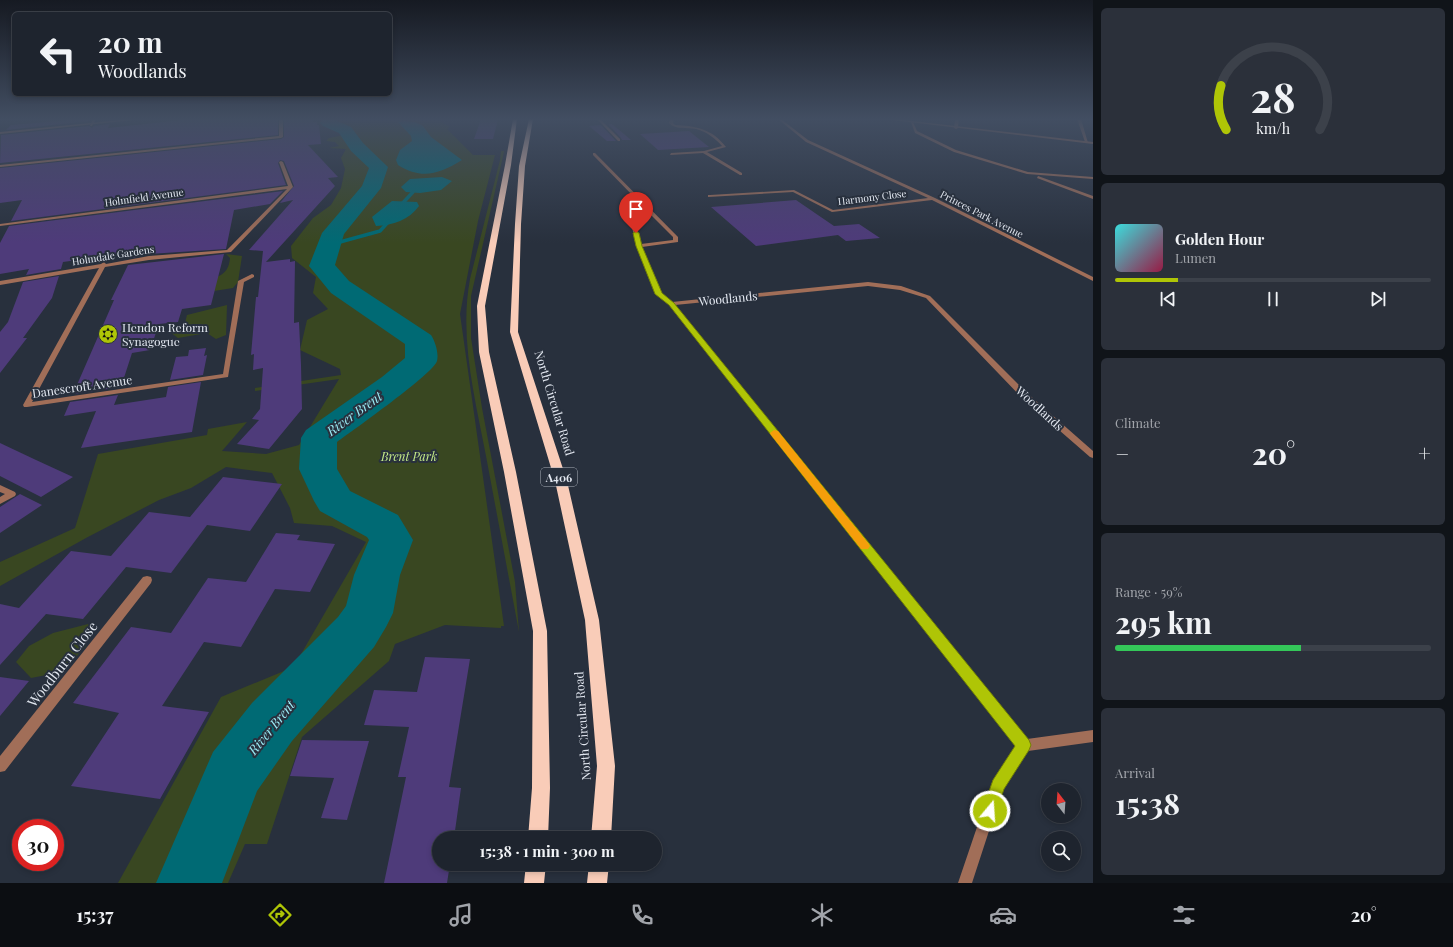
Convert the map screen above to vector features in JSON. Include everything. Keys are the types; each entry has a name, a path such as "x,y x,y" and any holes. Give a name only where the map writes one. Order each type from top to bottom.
{"highway":[{"path":"509,160 481,306 484,352 510,472 540,631 541,788 538,831"},
{"name":"North Circular Road","path":"524,160 518,224 514,332 561,481 592,620 606,766 601,831"},
{"path":"534,883 535,871"},
{"path":"597,883 598,871"}],"street":[{"path":"0,166 56,160"},
{"path":"600,160 676,237 676,241 639,246"},
{"path":"718,160 741,174"},
{"name":"Princes Park Avenue","path":"849,160 933,199 1093,279"},
{"path":"986,160 1028,173 1093,198"},
{"path":"281,162 291,187"},
{"path":"1028,173 1093,178"},
{"name":"Holmfield Avenue","path":"0,225 291,187"},
{"name":"Holmdale Gardens","path":"0,283 104,264 149,258 229,251 291,187"},
{"name":"Harmony Close","path":"710,196 787,190 794,191 832,211 933,199"},
{"path":"641,203 630,208 639,246 659,294 671,304 1024,745"},
{"name":"Danescroft Avenue","path":"104,264 27,405 226,376 241,281 252,276"},
{"name":"Woodlands","path":"671,304 868,284 901,288 928,297 1024,395 1093,455"},
{"path":"0,488 12,494 0,502"},
{"name":"Woodburn Close","path":"0,766 147,580"},
{"path":"965,883 998,785 1024,745 1093,736"}],"green space":[{"name":"Brent Park","path":"342,160 494,160 478,221 460,314 504,626 501,626 501,628 445,625 395,644 389,661 302,737 267,844 245,844 228,883 118,883 221,697 284,671 297,661 366,542 332,526 294,523 290,508 272,473 226,467 191,488 159,500 86,538 0,586 0,562 75,528 98,454 207,435 208,429 247,422 222,451 266,454 299,445 339,379 255,391 255,388 341,375 340,369 300,350 307,320 328,309 313,293 316,277 292,258 291,246 313,218 331,205 341,188 345,169"},
{"path":"500,160 502,160 471,296 471,338 482,408 515,582 519,632 473,390 467,346 466,323 470,279"},
{"path":"226,254 242,256 238,282 233,288 214,291 217,277 225,272 229,265 230,258"},
{"path":"227,305 226,335 216,339 207,333 178,338 170,332 185,323 187,315"},
{"path":"92,623 86,646 62,672 31,678 16,662 29,646 53,633"}],"water":[{"path":"396,160 462,160 438,172 423,174 415,173 398,165"},
{"path":"442,177 452,181 441,190 420,193 406,192 401,187 410,179"},
{"path":"392,201 417,202 419,206 410,215 400,221 376,226 372,217"}],"building":[{"path":"0,160 28,160 0,163"},
{"path":"76,160 280,160 278,163 286,185 11,221 22,200 0,203 0,168"},
{"path":"281,160 322,160 338,177 328,178 335,186 266,262 290,259 290,262 295,261 294,323 299,322 302,409 269,449 237,444 259,420 252,419 260,409 263,368 253,370 254,354 251,355 256,297 258,297 263,251 249,250 293,200 280,203 294,186 284,161"},
{"path":"283,191 270,204 234,210 226,249 149,254 132,258 135,252 63,262 61,269 26,275 29,269 0,274 0,243 9,226"},
{"path":"796,200 834,226 859,224 880,238 846,241 838,235 756,246 711,207"},
{"path":"224,254 211,305 182,309 178,322 159,324 150,350 132,353 121,387 73,394 114,300 111,300 128,265"},
{"path":"59,276 52,298 23,338 27,338 0,373 0,332 8,322 23,282"},
{"path":"206,348 204,356 207,355 203,375 170,380 176,357 188,356 189,350"},
{"path":"201,382 192,432 81,448 96,411 64,416 70,402 118,395 114,405 166,397 168,387"},
{"path":"0,443 73,477 41,497 0,476"},
{"path":"223,477 282,484 250,531 207,525 171,573 126,567 83,619 46,614 0,665 0,604 19,608 71,551 111,556 149,512 190,517"},
{"path":"20,494 42,505 0,533 0,507"},
{"path":"276,533 300,535 297,540 335,544 310,592 275,589 241,647 204,642 162,706 209,712 160,799 71,786 119,713 73,703 131,627 171,633 208,578 246,582"},
{"path":"425,657 470,659 449,787 461,788 455,831 432,831 432,871 449,871 447,883 384,883 406,777 398,777 409,727 364,725 374,690 417,692"},
{"path":"0,677 29,681 0,716"},
{"path":"302,740 369,741 347,820 321,818 334,778 290,776"}],"waterway":[{"name":"River Brent","path":"189,883 234,773 272,722 356,632 369,613 377,575 391,540 383,526 335,501 318,469 319,438 394,384 421,361 420,341 340,287 322,266 333,233 371,188 379,167 372,160"},
{"path":"399,207 413,192"},
{"path":"329,245 380,231 389,221"}],"slow traffic":[{"path":"774,433 864,546"}],"place":[{"name":"Hendon Reform Synagogue","path":"108,334"}],"route":[{"path":"636,233 639,246 659,294 671,304 1024,745 998,785 990,811"}]}
